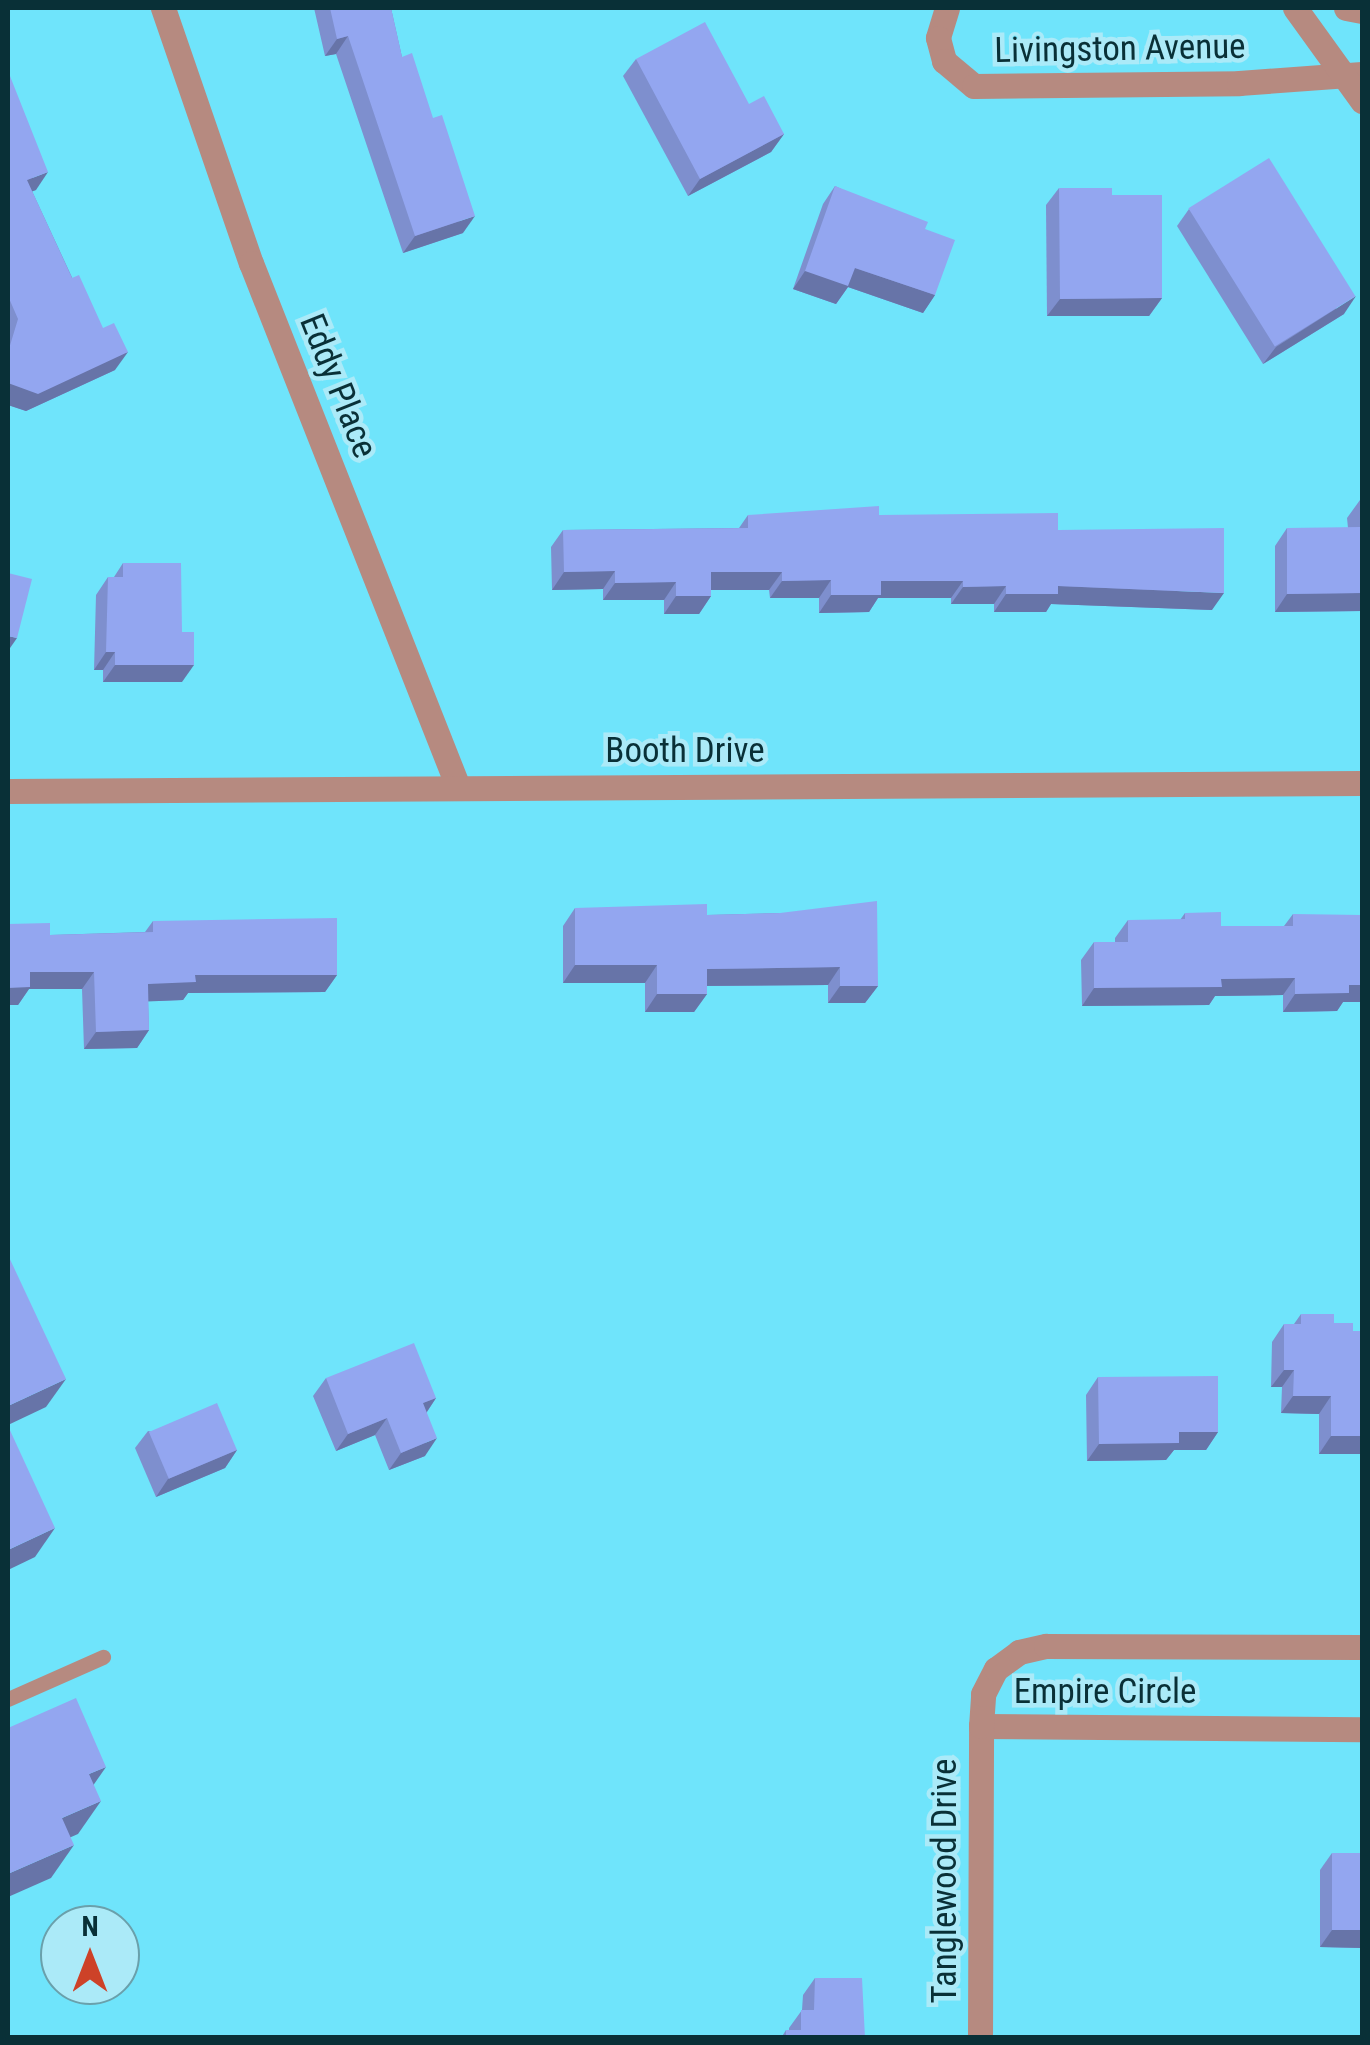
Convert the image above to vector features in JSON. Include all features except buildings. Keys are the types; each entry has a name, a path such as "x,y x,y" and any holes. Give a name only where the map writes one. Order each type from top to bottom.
{"street":[{"name":"Eddy Place","path":"162,8 251,263 458,787"},
{"name":"Livingston Avenue","path":"947,8 938,38 944,61 974,86 1354,76"},
{"path":"1294,8 1354,76 1362,102"},
{"path":"1346,8 1362,11"},
{"name":"Booth Drive","path":"8,791 1362,783"},
{"name":"Empire Circle","path":"1362,1647 1046,1646 1019,1652 996,1669 983,1694 980,1726 1362,1729"},
{"name":"Tanglewood Drive","path":"980,1726 980,2038"}],"lane":[{"path":"8,1699 102,1657"}]}
